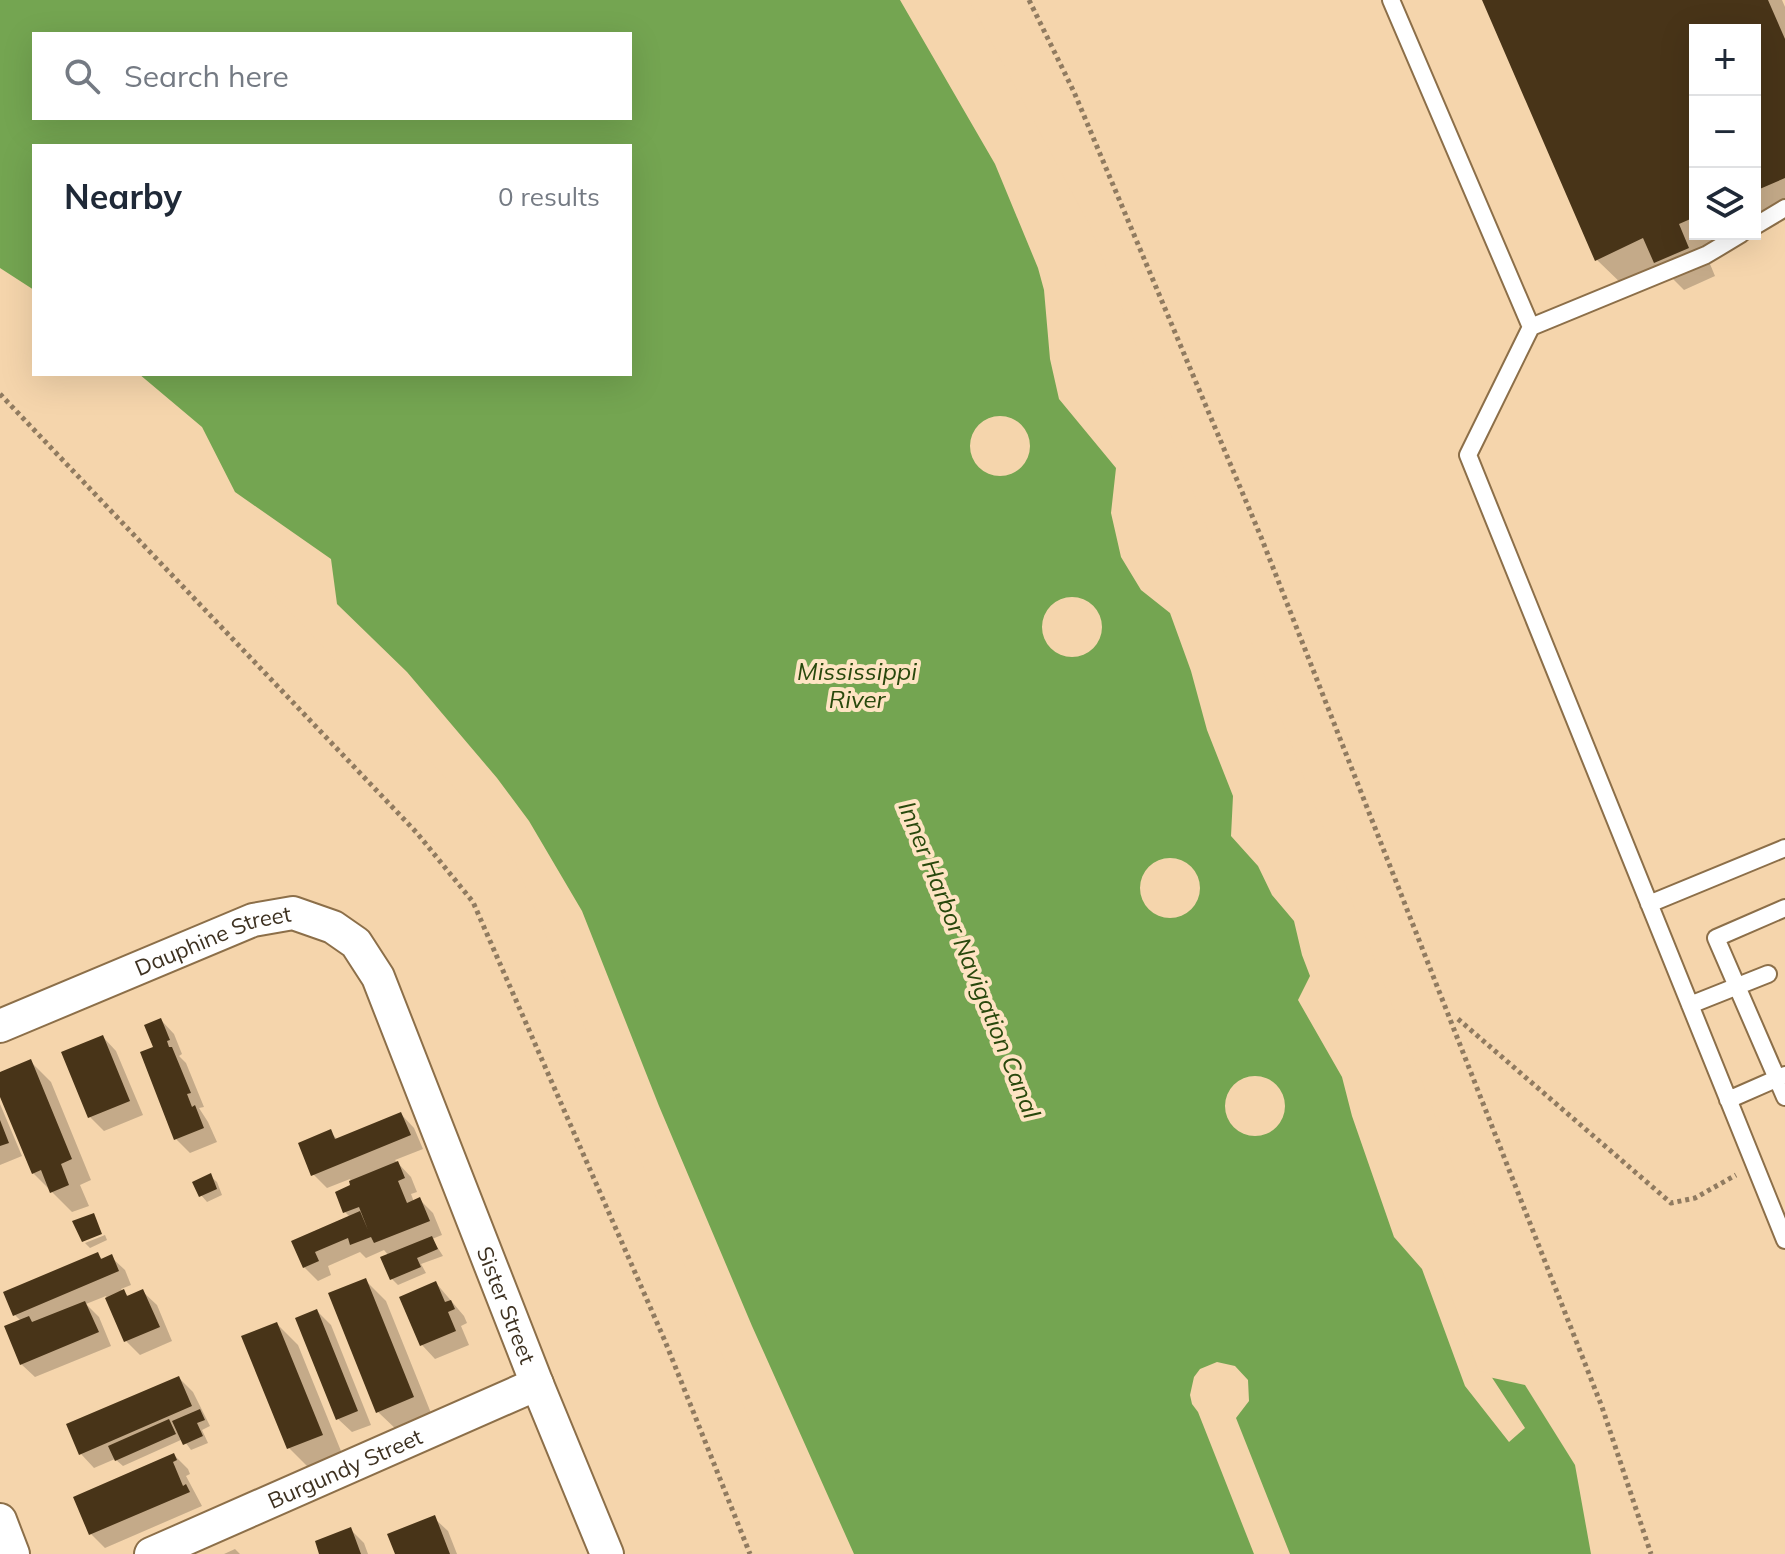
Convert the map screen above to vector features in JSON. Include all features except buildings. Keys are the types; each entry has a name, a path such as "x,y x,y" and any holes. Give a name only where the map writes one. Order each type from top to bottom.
{"street":[{"name":"Dauphine Street","path":"0,1026 253,920 293,913 333,927 356,943 378,977 410,1053"},
{"name":"Sister Street","path":"410,1053 537,1384 607,1554"},
{"name":"Burgundy Street","path":"151,1554 537,1384"},
{"path":"0,1520 13,1554"}],"lane":[{"path":"1391,0 1531,327"},
{"path":"1761,222 1785,208"},
{"path":"1731,240 1706,255 1531,327 1468,455 1785,1240"},
{"path":"1649,904 1785,848"},
{"path":"1785,908 1716,938 1781,1076 1785,1097"},
{"path":"1690,1005 1768,974"},
{"path":"1728,1100 1781,1076"}],"path":[{"path":"1029,0 1074,92 1261,537 1602,1407 1651,1554"},
{"path":"0,394 417,833 473,902 665,1341 750,1554"},
{"path":"1458,1019 1671,1203 1695,1198 1755,1164"}],"water":[{"name":"Mississippi River","path":"0,0 965,0 1475,1374 1525,1385 1575,1465 1591,1554 811,1554 520,862 354,671 178,491 59,376 632,376 632,144 32,144 32,354 0,330"}],"pier":[{"path":"900,0 969,0 1090,226 1433,1110 1480,1240 1479,1244 1440,1264 1478,1371 1489,1373 1525,1428 1509,1442 1465,1386 1422,1269 1394,1237 1352,1116 1342,1077 1298,1000 1310,976 1294,921 1272,895 1258,866 1231,836 1233,796 1207,730 1191,671 1170,613 1141,590 1121,557 1111,513 1116,468 1059,399 1050,359 1044,290 1038,268 995,164"},
{"path":"0,268 32,289 32,359 0,335"},
{"path":"55,376 141,376 202,427 235,492 331,559 337,604 407,672 497,778 529,821 582,911 659,1106 752,1326 854,1554 806,1554 516,864 455,788 209,525"},
{"path":"1000,416 1011,418 1021,425 1028,435 1028,457 1021,467 1011,474 1000,476 989,474 979,467 972,457 970,446 972,435 979,425 989,418"},
{"path":"1072,597 1083,599 1093,606 1100,616 1100,638 1093,648 1083,655 1072,657 1061,655 1051,648 1044,638 1042,627 1044,616 1051,606 1061,599"},
{"path":"1170,858 1181,860 1191,867 1198,877 1198,899 1191,909 1181,916 1170,918 1159,916 1149,909 1142,899 1140,888 1142,877 1149,867 1159,860"},
{"path":"1255,1076 1276,1085 1285,1106 1276,1127 1255,1136 1234,1127 1225,1106 1234,1085"},
{"path":"1217,1362 1235,1366 1248,1380 1249,1401 1236,1418 1290,1554 1254,1554 1198,1412 1192,1404 1190,1395 1194,1377 1200,1369"}],"water label":[{"name":"Inner Harbor Navigation Canal","path":"969,960"}]}
